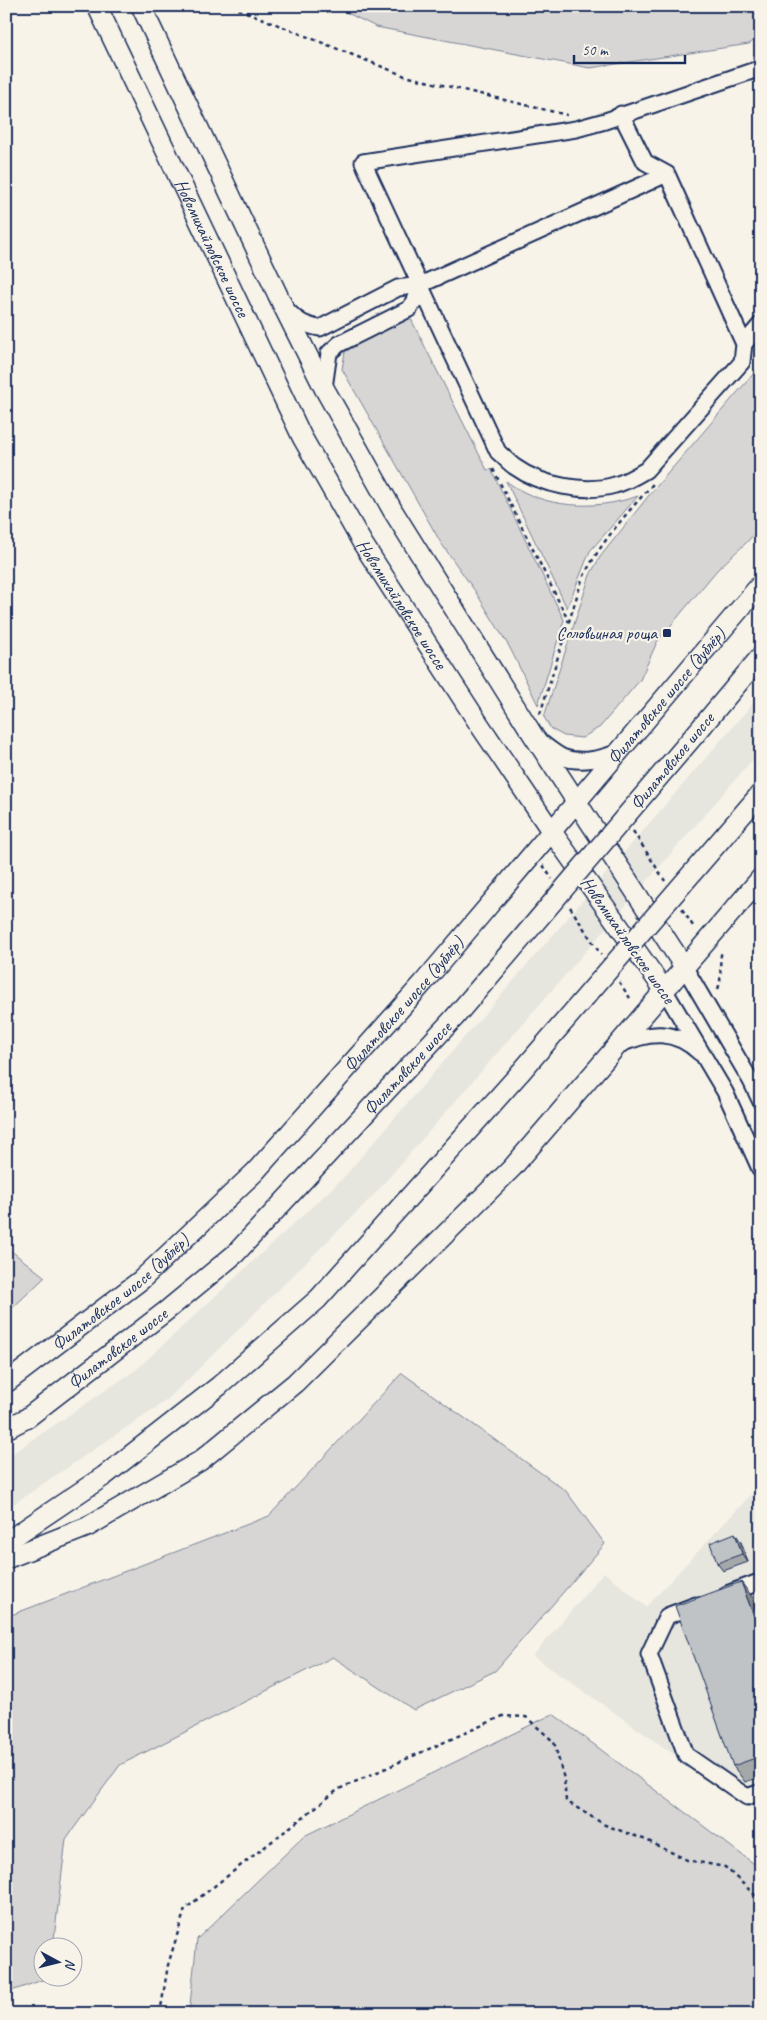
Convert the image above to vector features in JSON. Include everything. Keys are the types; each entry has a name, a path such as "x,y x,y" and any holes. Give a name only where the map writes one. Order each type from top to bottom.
{"main road":[{"name":"Новомихайловское шоссе","path":"97,6 302,437 363,544 479,724 552,832 665,990"},
{"name":"Новомихайловское шоссе","path":"141,6 283,306 324,388 393,512 533,735 685,968"},
{"name":"Филатовское шоссе (дублёр)","path":"6,1383 141,1280 255,1172 368,1047 761,584"},
{"name":"Филатовское шоссе","path":"6,1429 27,1418 166,1311 235,1254 454,1018 761,656"},
{"path":"6,1542 104,1476 219,1386 318,1299 520,1073 761,793"},
{"path":"6,1559 87,1527 200,1460 295,1384 512,1168 761,878"}],"street":[{"path":"621,114 645,162 667,174 744,344 742,362 646,470 614,486 568,488 531,476 515,467 498,452 363,162 576,129 621,114 761,68"},
{"path":"283,306 295,318 308,326 320,328 398,288 420,285 667,174"},
{"path":"324,388 329,354 339,344 409,309 415,300 420,285"},
{"path":"744,344 761,324"},
{"path":"533,735 550,750 562,757 576,759 605,758 621,751"},
{"name":"Новомихайловское шоссе","path":"685,968 751,1081 761,1102"},
{"name":"Новомихайловское шоссе","path":"665,990 725,1092 761,1171"},
{"path":"619,1045 635,1037 660,1034 676,1037 692,1044 704,1056"},
{"path":"761,1586 759,1582 667,1616 649,1654 686,1755 747,1797 761,1792"}],"path":[{"path":"231,6 405,76 570,116"},
{"path":"492,466 569,622"},
{"path":"540,714 582,580 590,563 605,540 653,484"},
{"path":"631,826 667,884"},
{"path":"542,864 553,881"},
{"path":"677,901 693,926"},
{"path":"570,906 602,956"},
{"path":"753,915 761,907"},
{"path":"718,989 721,980 719,961 722,949"},
{"path":"619,981 630,998"},
{"path":"160,2014 168,1965 185,1910 339,1789 503,1716 526,1717 554,1742 564,1779 566,1801 605,1825 646,1840 687,1860 725,1867 756,1896 761,1905"},
{"path":"756,1896 761,1898"}],"shaded area":[{"path":"333,6 761,6 761,36 749,44 590,68 376,27"},
{"path":"409,315 487,470 491,469 564,620 538,705 510,648 475,591 441,543 342,369 345,352 402,316"},
{"path":"761,365 761,526 717,570 657,642 640,680 600,727 582,738 564,736 551,729 544,717 590,575 600,557 650,494"},
{"path":"506,481 536,497 570,505 604,504 638,496 590,551 567,608"},
{"path":"761,694 761,750 371,1198 167,1400 6,1509 6,1458 137,1369 343,1178"},
{"path":"6,1247 45,1277 6,1314"},
{"path":"402,1373 566,1491 605,1544 495,1671 414,1710 333,1657 120,1765 66,1839 54,1938 32,1938 32,1984 6,1993 6,1617 269,1516"},
{"path":"761,1484 761,1815 533,1656 604,1572 646,1607"},
{"path":"553,1714 761,1869 761,2014 189,2014 197,1939 304,1836"}],"building":[{"path":"735,1533 742,1554 717,1563 710,1543"},
{"path":"741,1582 761,1635 761,1756 733,1766 675,1606"}],"place":[{"name":"Соловьиная роща","path":"667,633"}]}
